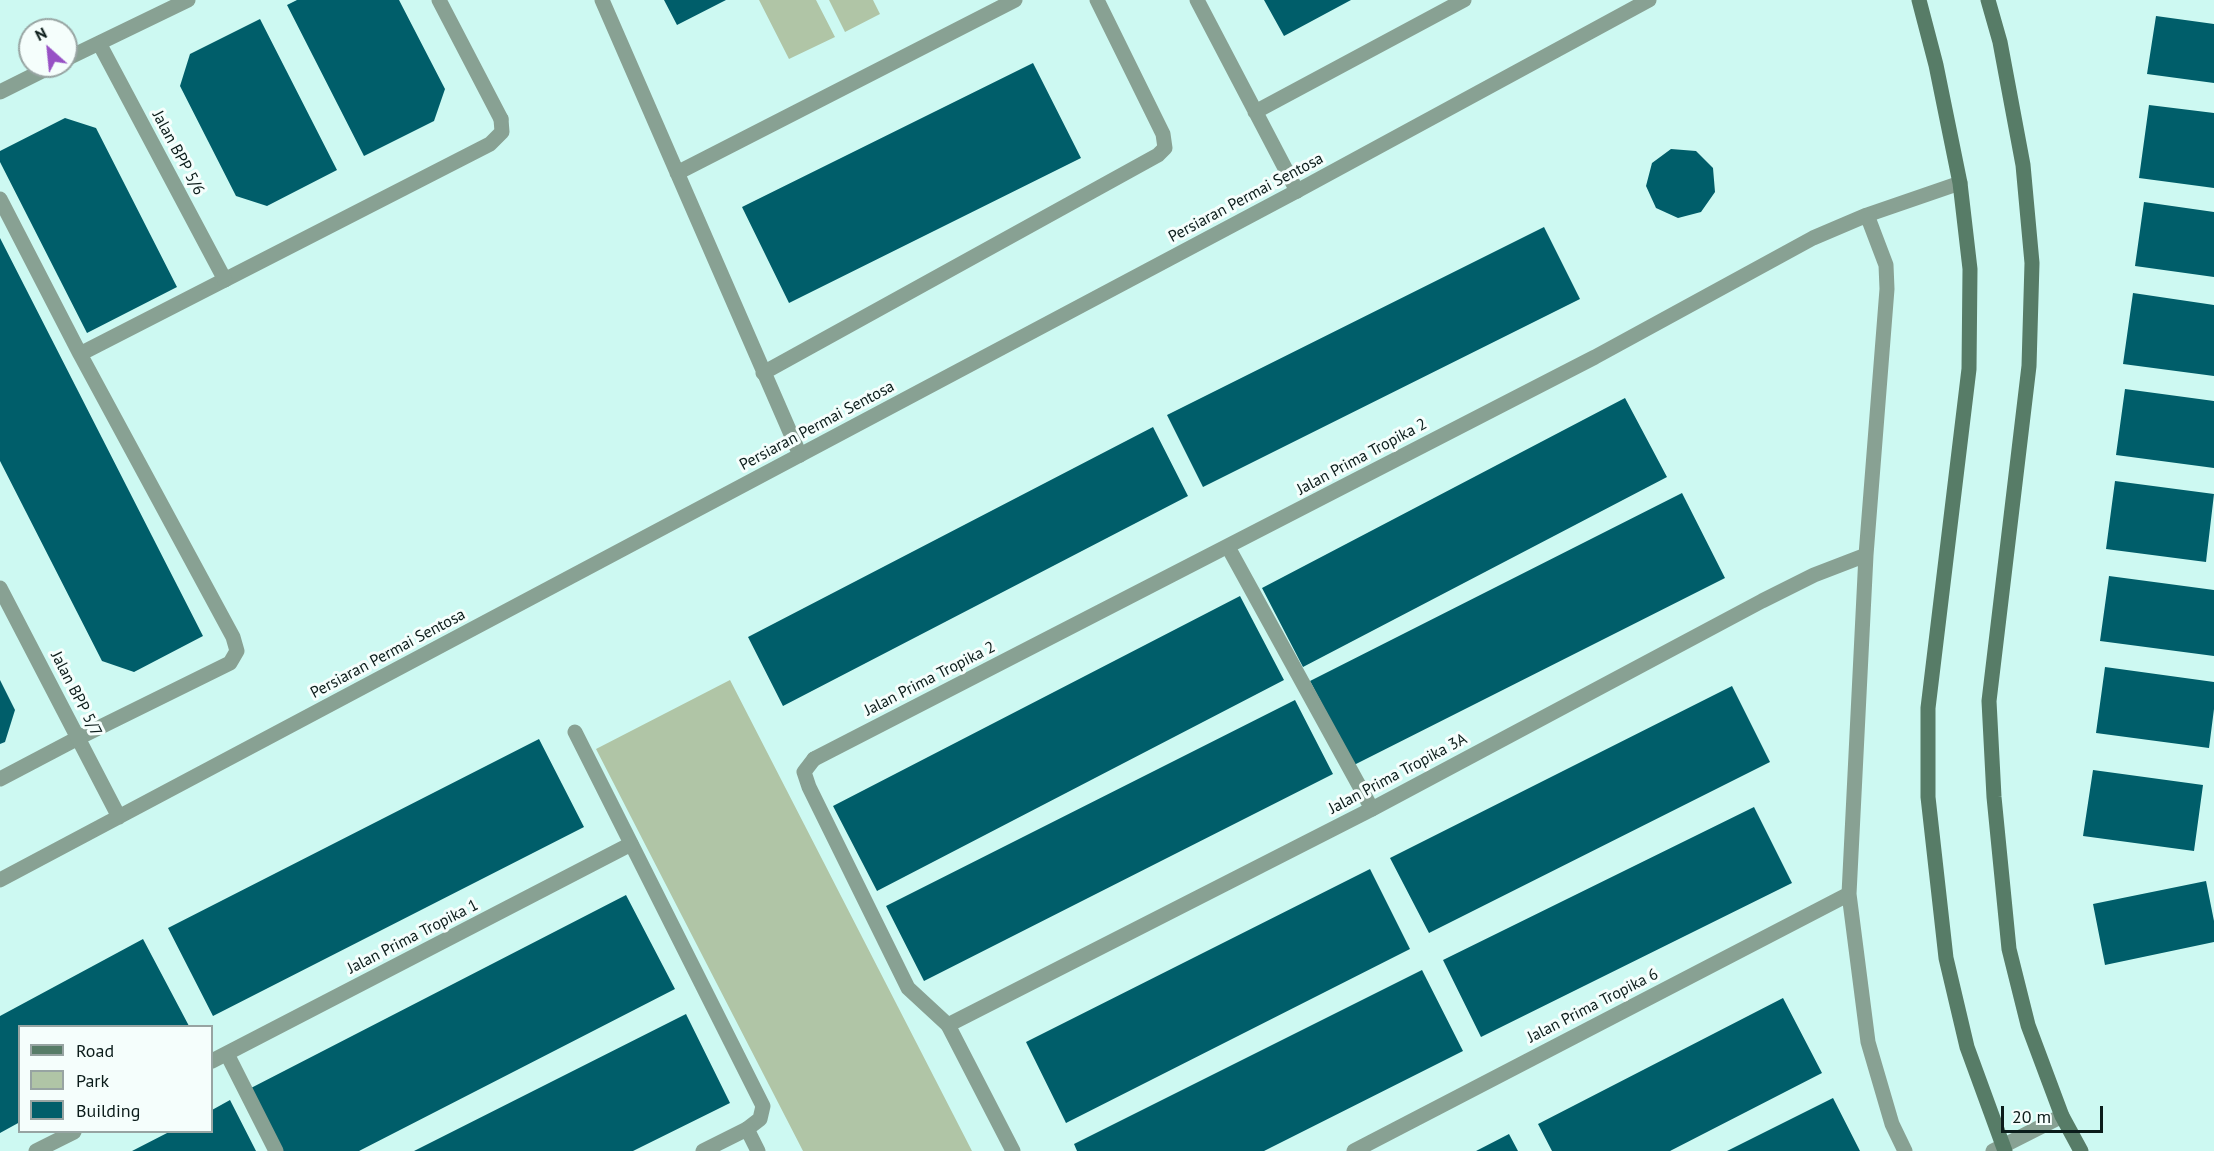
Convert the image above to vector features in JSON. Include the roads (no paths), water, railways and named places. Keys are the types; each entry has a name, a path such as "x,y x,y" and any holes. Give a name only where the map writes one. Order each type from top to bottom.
{"street":[{"path":"78,53 188,0"},
{"path":"80,354 490,144 502,132 501,119 439,0"},
{"path":"602,0 800,455"},
{"path":"677,173 1016,0"},
{"path":"763,373 1158,155 1165,148 1163,134 1097,0"},
{"path":"1197,0 1297,191"},
{"path":"1255,112 1464,0"},
{"name":"Persiaran Permai Sentosa","path":"0,880 1297,191 1649,0"},
{"path":"1919,0 1936,65 1960,183 1970,269 1969,369 1928,708 1928,796 1946,958 1967,1047 2000,1149 2062,1116"},
{"path":"1988,0 2000,42 2023,165 2032,263 2029,366 1989,701 1994,797 2009,949 2028,1025 2062,1116 2081,1151"},
{"name":"Jalan BPP 5/6","path":"99,43 225,280"},
{"path":"0,92 28,78"},
{"name":"Jalan Prima Tropika 2","path":"948,1025 908,988 809,787 804,772 814,759 1595,357 1813,238 1867,215 1960,183"},
{"path":"0,199 80,354 233,637 237,651 230,663 0,779"},
{"path":"1867,215 1886,265 1887,289 1866,555 1849,894 1868,1042 1892,1124 1905,1151"},
{"path":"1228,547 1372,809"},
{"name":"Jalan Prima Tropika 3A","path":"948,1025 1372,809 1762,601 1814,575 1866,555"},
{"name":"Jalan BPP 5/7","path":"0,588 119,817"},
{"path":"575,732 763,1106 760,1119 747,1129 703,1151"},
{"name":"Jalan Prima Tropika 1","path":"213,1061 631,844"},
{"name":"Jalan Prima Tropika 6","path":"1354,1151 1849,894"},
{"path":"948,1025 1013,1151"},
{"path":"227,1054 276,1151"},
{"path":"747,1129 758,1151"},
{"path":"36,1151 70,1133"}]}
